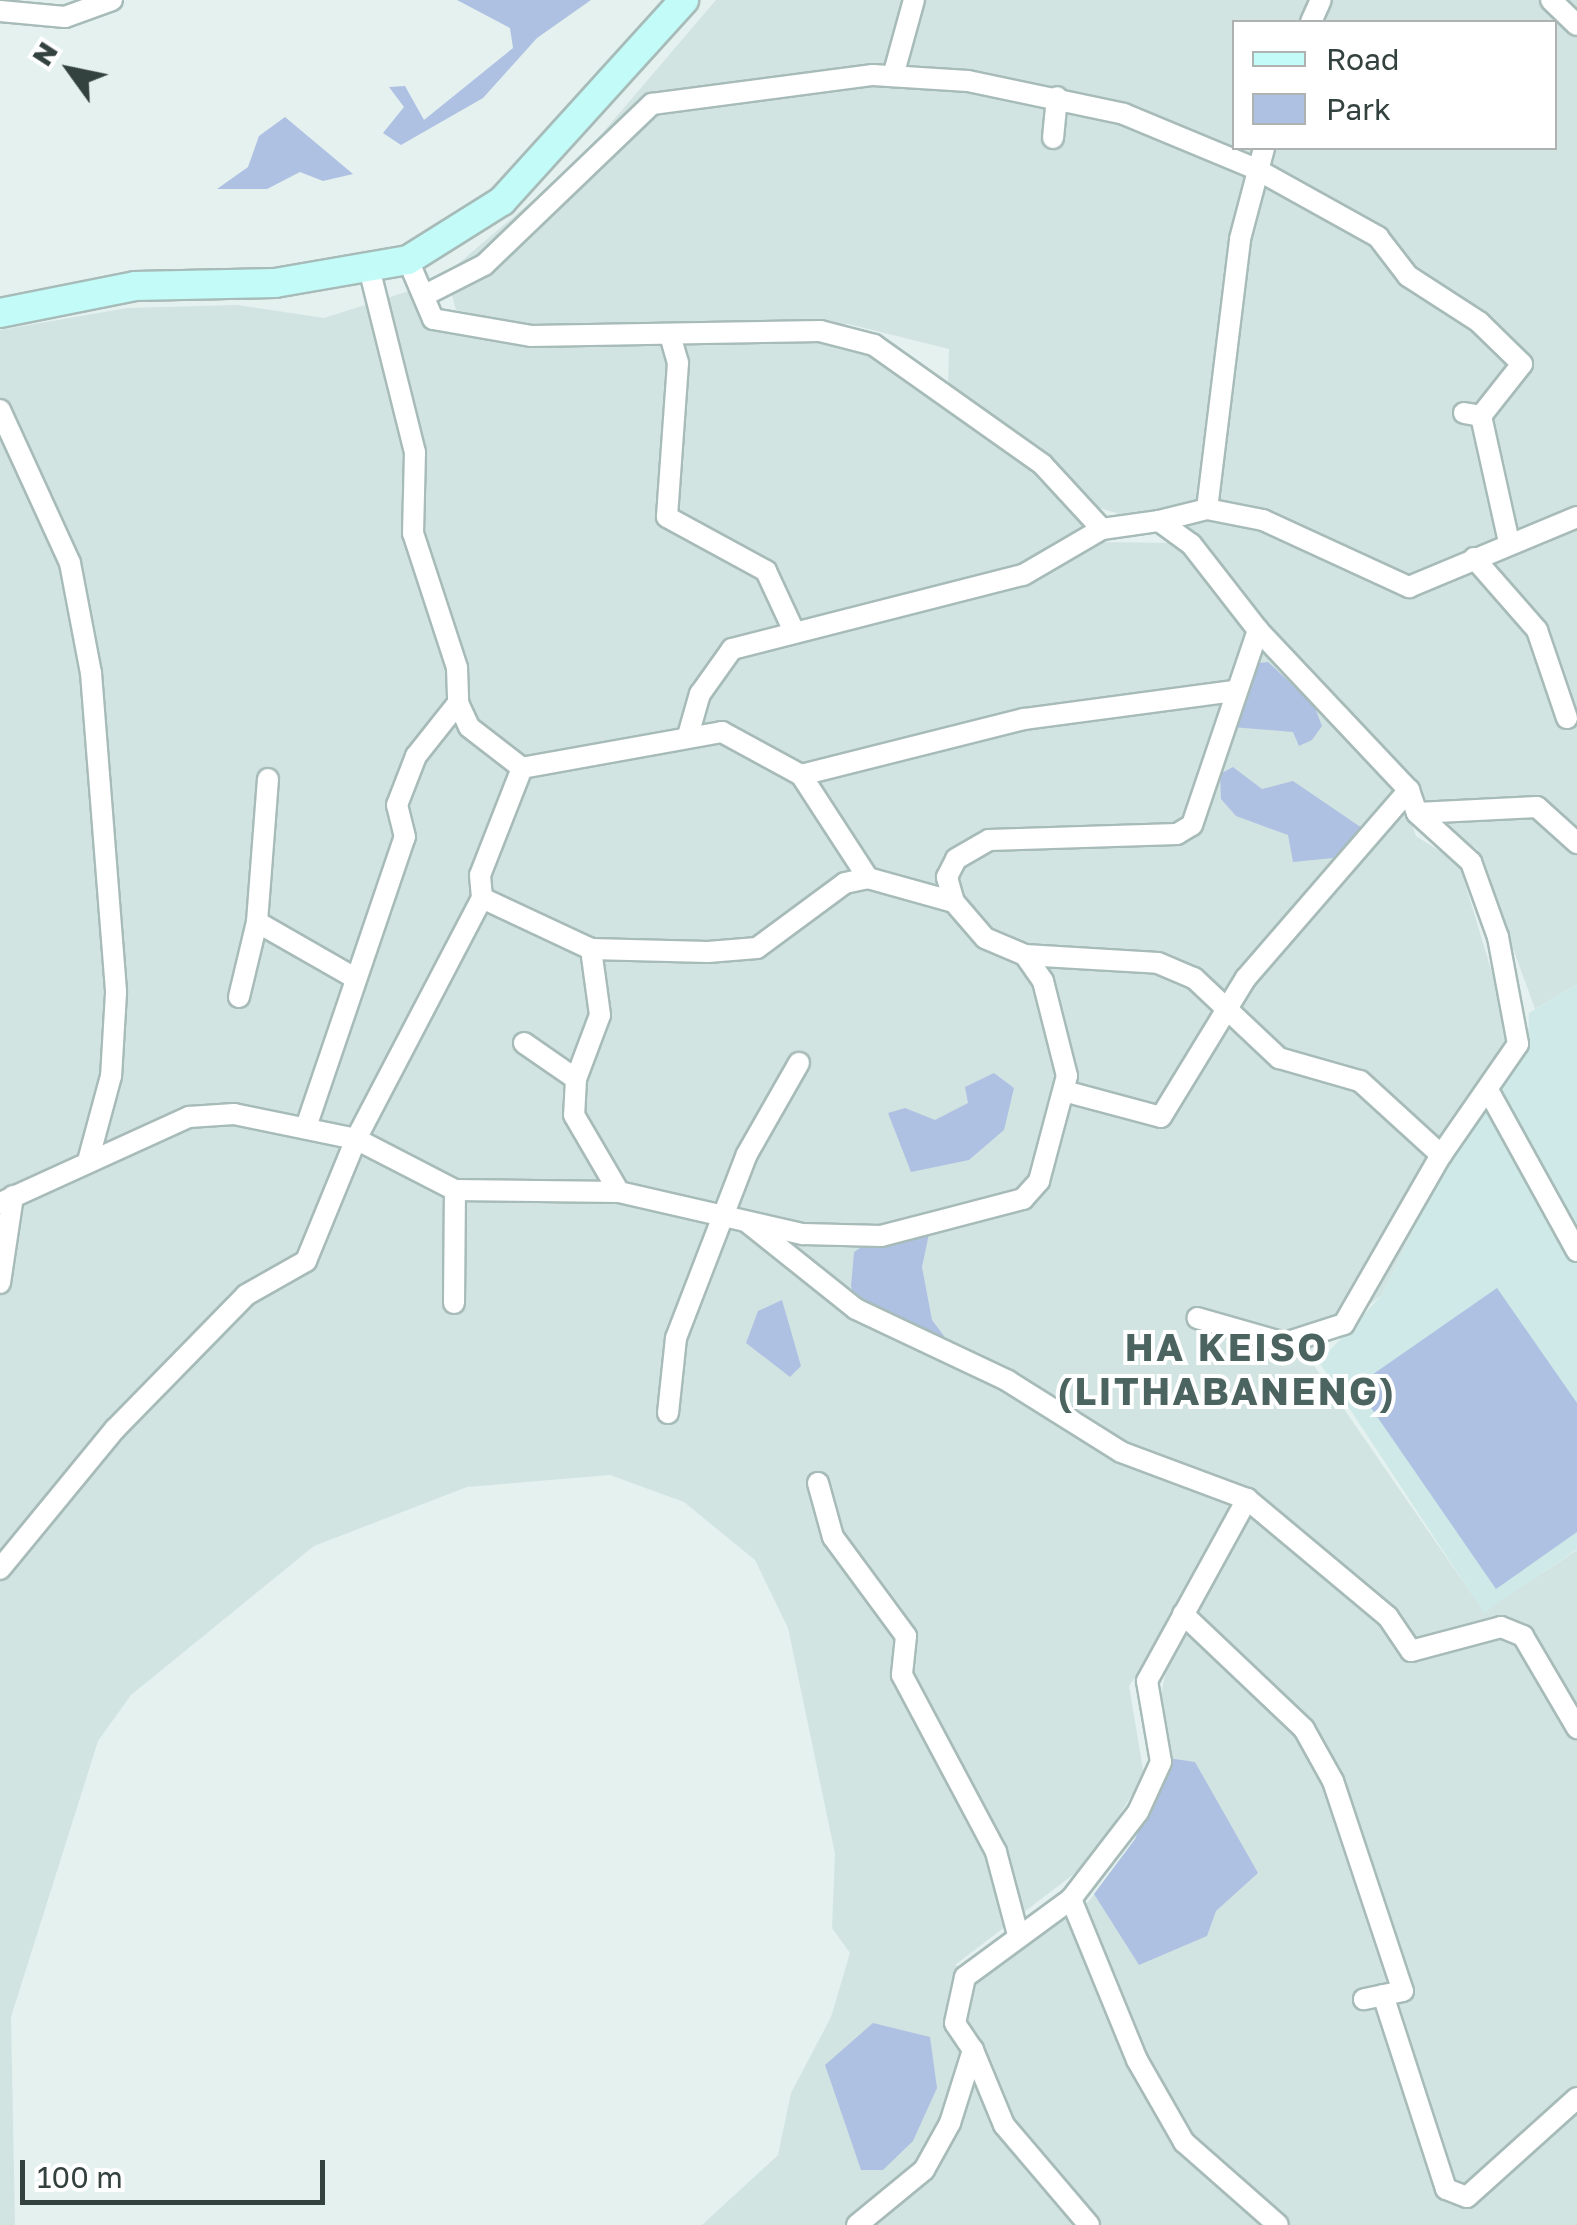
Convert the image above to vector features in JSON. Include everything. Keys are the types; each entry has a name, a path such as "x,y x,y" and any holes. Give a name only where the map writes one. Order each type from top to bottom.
{"main road":[{"path":"0,313 136,286 275,283 408,260 502,201 684,0"}],"street":[{"path":"0,12 65,17 112,0"},
{"path":"894,76 914,0"},
{"path":"1551,0 1577,24"},
{"path":"425,296 484,266 652,104 894,76 1057,97 1256,169 1378,237 1408,276 1479,322 1522,364 1472,414 1509,542"},
{"path":"1053,138 1057,97"},
{"path":"1207,508 1256,169 1263,150"},
{"path":"408,260 433,319 531,336 820,331 874,344 1042,464 1102,529"},
{"path":"369,268 415,452 413,533 457,668 458,703 469,727 522,768 689,732 722,732 800,775 868,878"},
{"path":"670,335 678,362 667,518 766,571 792,628"},
{"path":"0,410 70,563 91,673 116,993 111,1076 88,1160"},
{"path":"689,732 700,694 732,649 792,628 945,600 1023,575 1102,529 1158,521 1207,508 1263,520 1409,587 1509,542 1577,517"},
{"path":"1158,521 1191,544 1258,630 1409,790 1417,813 1470,862 1519,1019 1518,1044 1441,1155 1344,1324 1285,1342 1197,1318"},
{"path":"1474,558 1537,630 1567,718"},
{"path":"1258,630 1192,825 1176,834 989,840 956,858 947,876 954,902 985,938 1025,956 1158,962 1194,978 1279,1058 1360,1081 1441,1155"},
{"path":"800,775 1024,719 1235,690"},
{"path":"306,1127 353,977 405,838 397,805 416,756 458,703"},
{"path":"0,1568 115,1430 246,1295 306,1261 356,1138 482,898 480,875 522,768"},
{"path":"239,997 257,922 268,780"},
{"path":"1064,1091 1161,1116 1246,978 1409,790"},
{"path":"1417,813 1538,806 1577,843"},
{"path":"482,898 591,949 757,948 845,883 868,878 954,902"},
{"path":"257,922 353,977"},
{"path":"591,949 600,1015 576,1079 574,1115 619,1192"},
{"path":"0,1283 6,1200 189,1117 268,1116 356,1138 455,1190 619,1192 746,1222 856,1239 1023,1199 1039,1180 1064,1091 1043,981 1025,956"},
{"path":"524,1044 576,1079"},
{"path":"668,1413 676,1338 723,1216 799,1063"},
{"path":"1488,1090 1577,1251"},
{"path":"454,1303 455,1190"},
{"path":"746,1222 856,1309 1008,1382 1121,1452 1247,1499 1388,1617 1411,1650 1501,1628 1523,1636 1577,1728"},
{"path":"818,1483 833,1538 906,1636 902,1675 996,1852 1017,1931"},
{"path":"1089,2225 1004,2125 973,2050 956,2023 965,1977 1017,1931 1070,1899 1122,1840 1161,1762 1144,1695 1183,1614 1247,1499"},
{"path":"1183,1614 1304,1728 1333,1781 1390,1933 1404,1991 1373,1997 1446,2189 1467,2197 1577,2098"},
{"path":"1070,1899 1138,2060 1184,2142 1278,2225"},
{"path":"857,2225 924,2170 973,2050"}],"shaded area":[{"path":"716,0 1577,0 1577,984 1535,1009 1477,849 1443,827 1195,537 1090,505 948,383 949,349 848,324 531,327 456,310 446,274 576,164"},
{"path":"409,291 423,323 522,346 818,340 869,353 1040,469 1105,542 1170,543 1196,561 1403,797 1416,836 1459,863 1507,1023 1533,1030 1528,1050 1441,1172 1382,1295 1306,1354 1484,1612 1577,1550 1577,2225 702,2225 778,2155 791,2093 831,2017 850,1953 832,1928 835,1854 788,1628 755,1560 684,1502 610,1475 467,1487 314,1546 131,1695 98,1741 11,2017 15,2225 0,2225 0,330 127,308 237,305 324,318","holes":["1258,1496 1166,1671 1159,1704 1168,1773 1135,1840 1089,1901 981,1974 955,1965 1091,1861 1144,1775 1129,1686"]},
{"path":"1577,984 1577,1549 1484,1613 1319,1362 1382,1295 1441,1172 1528,1050 1529,1013"}],"green space":[{"path":"457,0 591,0 537,38 483,98 401,145 383,133 404,107 389,87 405,86 424,120 513,48 510,28"},
{"path":"285,117 353,174 323,181 300,172 267,189 217,189 248,167 259,136"},
{"path":"1268,662 1314,705 1322,726 1312,740 1299,746 1293,732 1232,727 1259,663"},
{"path":"1233,767 1262,789 1293,781 1365,830 1343,857 1293,862 1288,835 1236,816 1221,799 1220,774"},
{"path":"994,1073 1014,1088 1004,1130 969,1160 911,1172 888,1113 905,1108 935,1120 968,1103 965,1087"},
{"path":"929,1234 922,1267 932,1320 947,1340 854,1297 851,1286 854,1252 866,1244"},
{"path":"1497,1288 1577,1403 1577,1532 1496,1589 1356,1386"},
{"path":"782,1300 801,1366 790,1377 746,1343 758,1311"},
{"path":"1168,1758 1195,1762 1258,1873 1216,1911 1207,1936 1139,1965 1094,1894 1135,1839"},
{"path":"873,2023 930,2037 937,2088 913,2141 883,2170 861,2170 825,2065"}],"district":[{"name":"HA KEISO (LITHABANENG)","path":"1227,1369"}]}
